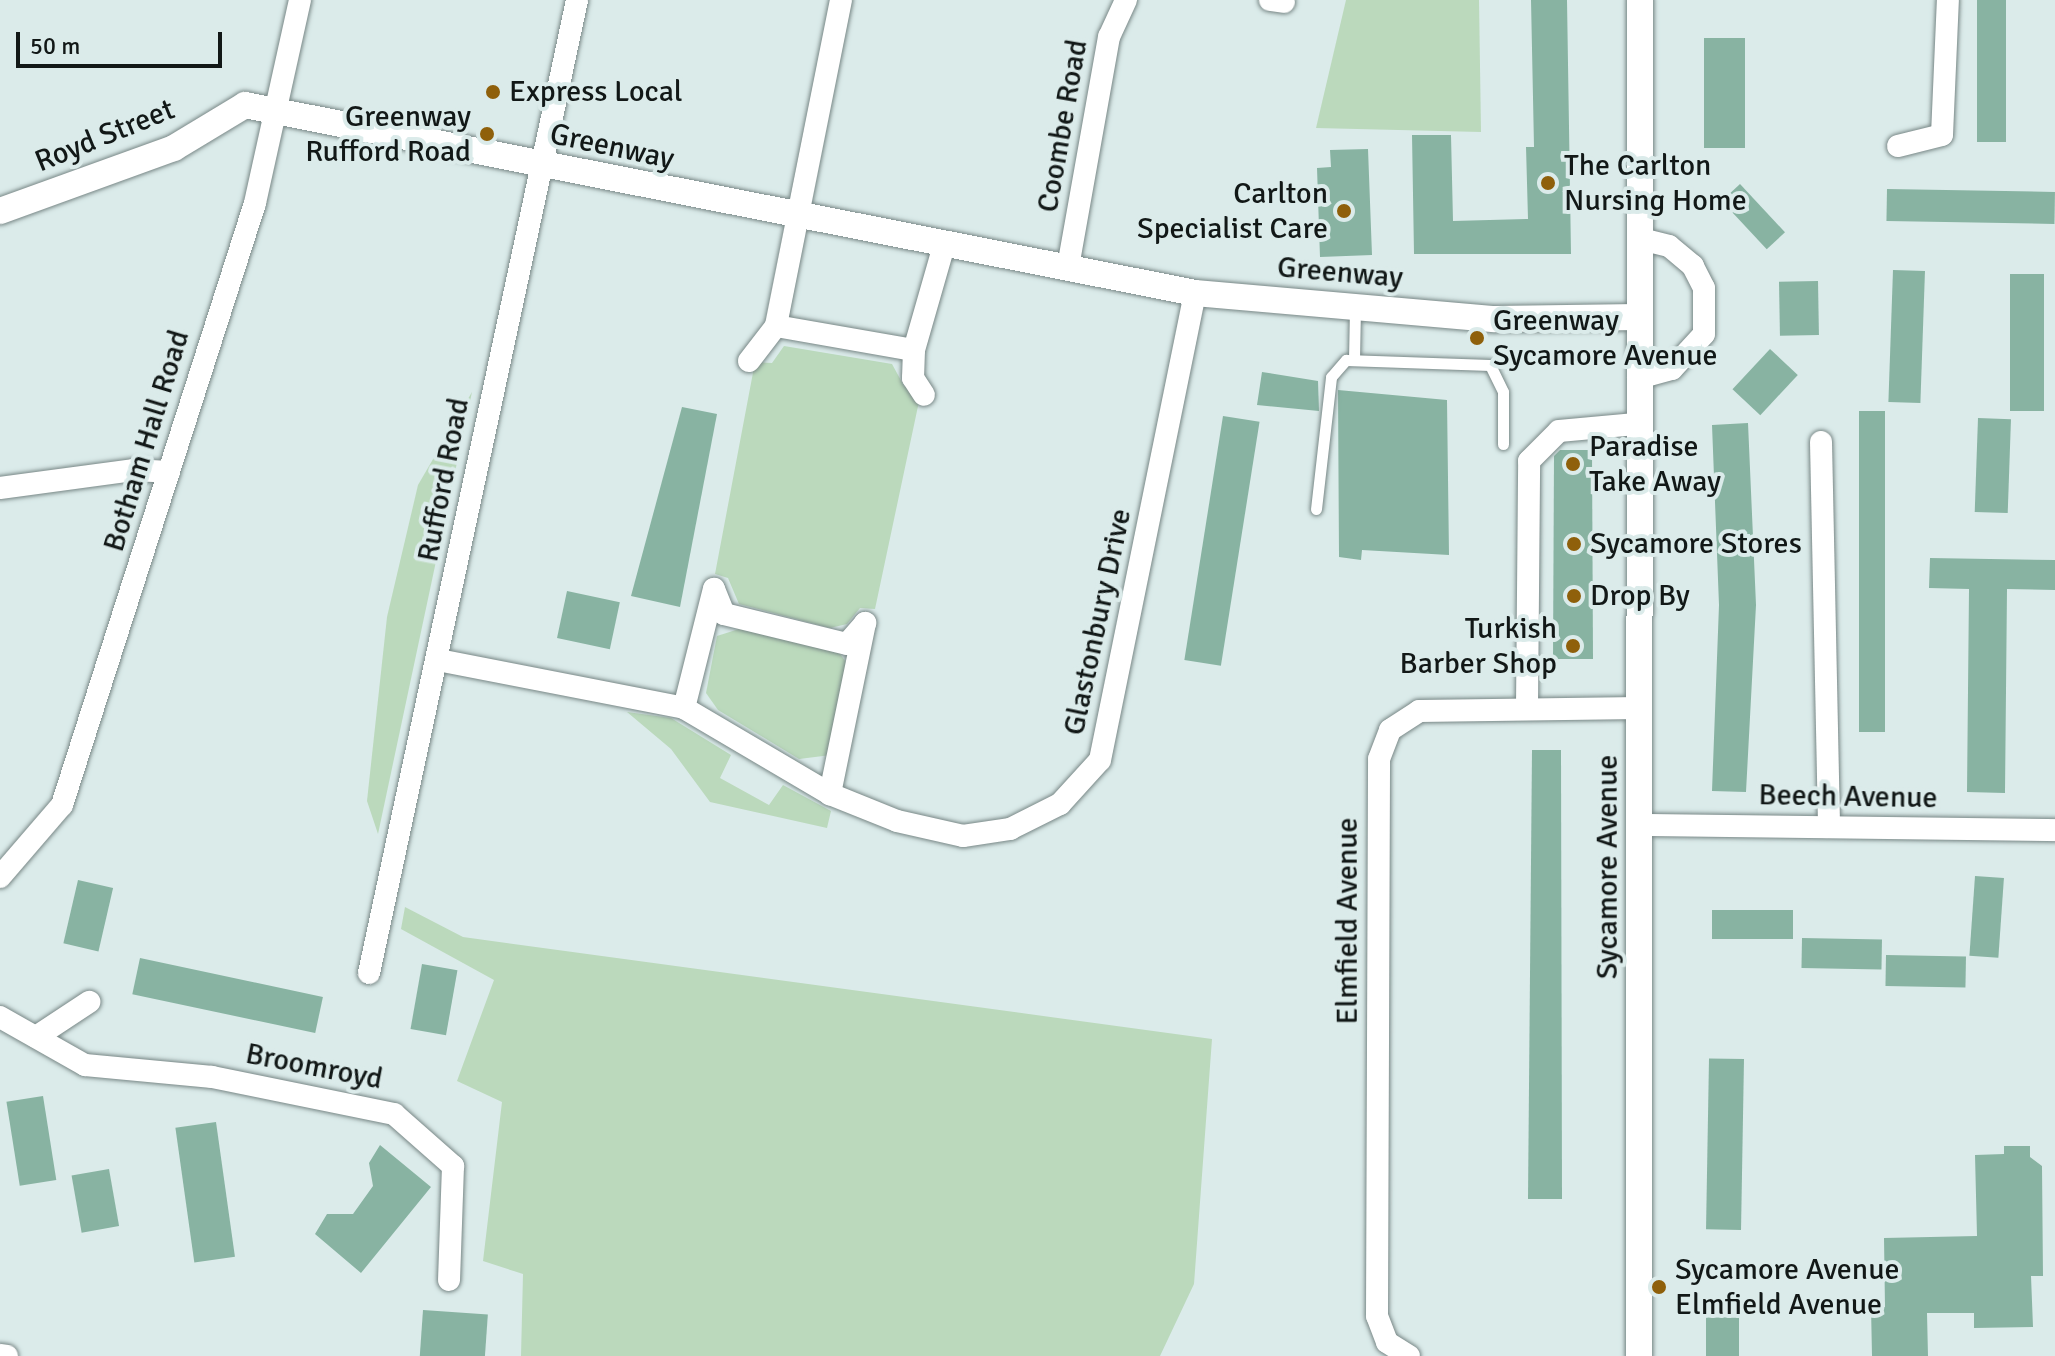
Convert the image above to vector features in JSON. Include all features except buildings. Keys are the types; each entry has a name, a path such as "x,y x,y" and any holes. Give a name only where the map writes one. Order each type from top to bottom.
{"street":[{"name":"Botham Hall Road","path":"0,877 62,805 255,203 300,0"},
{"name":"Rufford Road","path":"369,973 577,0"},
{"path":"749,361 776,326 795,215 841,0"},
{"name":"Coombe Road","path":"1068,267 1109,37 1126,0"},
{"name":"Sycamore Avenue","path":"1639,1356 1640,825 1636,424 1640,0"},
{"path":"1898,146 1942,135 1948,0"},
{"name":"Royd Street","path":"0,211 174,148 245,105 275,112"},
{"name":"Greenway","path":"275,112 1195,293 1495,319 1638,317"},
{"path":"1638,238 1669,246 1693,266 1704,288 1704,334 1672,369 1638,378"},
{"path":"924,395 913,378 914,350 945,242"},
{"name":"Glastonbury Drive","path":"438,660 684,708 830,794 897,821 963,836 1010,829 1060,804 1100,760 1195,293"},
{"path":"776,326 914,350"},
{"path":"1527,707 1529,461 1559,431 1636,424"},
{"path":"1821,442 1829,827"},
{"path":"0,488 133,470 169,472"},
{"path":"684,708 714,589 724,614 847,644 865,623 830,794"},
{"name":"Elmfield Avenue","path":"1409,1356 1387,1342 1377,1316 1379,759 1390,730 1419,711 1527,707 1639,708"},
{"name":"Beech Avenue","path":"1640,825 2055,830"},
{"path":"36,1037 89,1002"},
{"name":"Broomroyd","path":"0,1017 85,1065 212,1077 394,1114 453,1166 449,1280"},
{"path":"0,1355 7,1356"}],"lane":[{"path":"1354,360 1355,306"},
{"path":"1316,509 1334,366 1354,360 1490,365 1502,383 1503,444"}],"green space":[{"path":"1346,0 1479,0 1481,132 1316,128"},
{"path":"784,346 892,364 904,386 921,392 875,609 860,608 847,624 830,628 739,604 728,578 715,574 755,362 772,363"},
{"path":"472,392 378,834 367,801 387,617 418,485"},
{"path":"739,629 838,651 848,665 831,755 799,759 718,710 706,693 717,636"},
{"path":"627,712 671,718 731,755 720,778 769,805 783,785 831,811 827,828 710,802 671,749"},
{"path":"405,907 463,937 1212,1039 1194,1284 1160,1356 521,1356 523,1274 483,1261 502,1102 457,1081 494,980 401,929"}],"place":[{"name":"Express Local","path":"493,92"},
{"name":"Greenway Rufford Road","path":"487,134"},
{"name":"The Carlton Nursing Home","path":"1548,183"},
{"name":"Carlton Specialist Care","path":"1344,211"},
{"name":"Greenway Sycamore Avenue","path":"1477,338"},
{"name":"Paradise Take Away","path":"1573,464"},
{"name":"Sycamore Stores","path":"1574,544"},
{"name":"Drop By","path":"1574,596"},
{"name":"Turkish Barber Shop","path":"1573,646"},
{"name":"Sycamore Avenue Elmfield Avenue","path":"1659,1287"}]}
